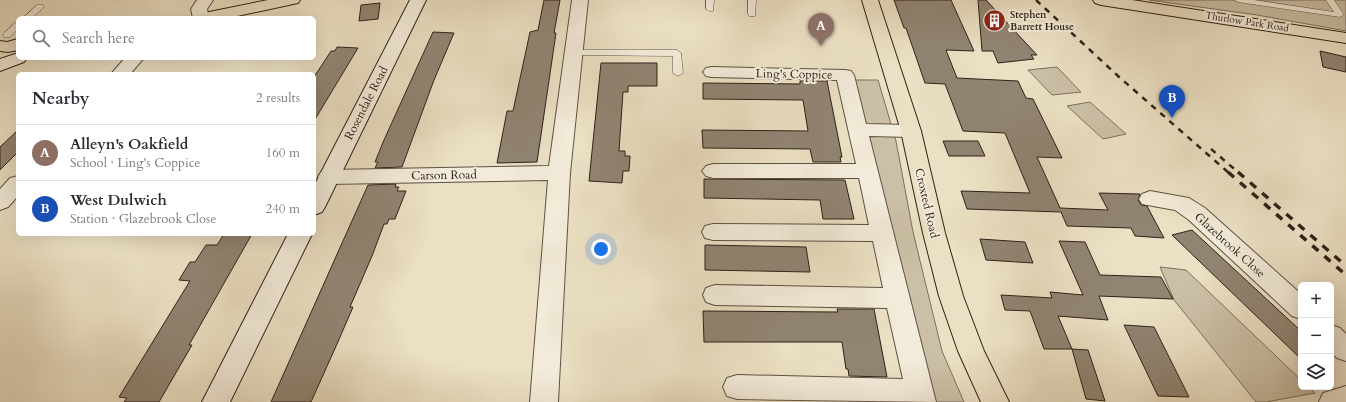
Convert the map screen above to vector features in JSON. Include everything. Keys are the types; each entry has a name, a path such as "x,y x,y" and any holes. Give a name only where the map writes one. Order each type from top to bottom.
{"main road":[{"path":"211,16 262,2 292,0"},
{"name":"Croxted Road","path":"870,0 911,131 934,233 951,296 971,351 995,402"},
{"name":"Thurlow Park Road","path":"1101,0 1346,38"}],"street":[{"path":"201,16 199,9 205,0"},
{"name":"Rosendale Road","path":"316,203 418,0"},
{"path":"544,402 559,173 575,53 580,0"},
{"path":"0,66 16,59"},
{"path":"122,72 134,60"},
{"name":"Ling's Coppice","path":"712,72 845,75 920,396 737,387"},
{"path":"858,130 911,131"},
{"path":"713,171 868,171"},
{"name":"Carson Road","path":"329,177 559,173"},
{"path":"0,202 16,185"},
{"name":"Glazebrook Close","path":"1150,199 1181,203 1197,214 1298,306"},
{"path":"713,232 883,233"},
{"path":"216,402 299,236"},
{"path":"715,295 897,298"},
{"path":"1334,339 1346,350"},
{"path":"1333,402 1346,398"}],"lane":[{"path":"710,0 710,9"},
{"path":"752,0 752,14"},
{"path":"1238,0 1340,15 1331,2"},
{"path":"1331,2 1346,5"},
{"path":"29,16 40,7"},
{"path":"575,53 677,53 678,73"}],"shaded area":[{"path":"1149,0 1346,0 1346,31 1257,15"},
{"path":"1057,67 1081,92 1052,95 1028,70"},
{"path":"851,80 878,80 896,141 913,232 942,351 964,402 932,402 928,391"},
{"path":"1090,102 1126,134 1103,139 1067,106"},
{"path":"1160,267 1186,270 1298,377 1298,390 1312,390 1315,393 1266,402 1256,402 1174,300"}],"building":[{"path":"544,0 560,0 554,33 556,33 537,162 497,163 507,111 513,111 530,32 538,30"},
{"path":"894,0 951,0 974,51 946,50 957,78 1018,81 1026,98 1033,99 1062,158 1037,157 1060,208 1108,210 1099,193 1140,194 1138,200 1141,205 1147,206 1164,238 1135,236 1131,228 1067,226 1061,212 967,209 961,191 1030,193 1005,133 963,131 945,84 925,83 906,28 904,28"},
{"path":"978,0 986,0 1037,55 1031,55 1034,59 998,63 993,51 982,51"},
{"path":"380,3 378,19 359,21 361,5"},
{"path":"433,32 454,33 434,80 402,167 375,168 378,162 375,162 384,140"},
{"path":"337,47 358,48 316,118 316,74 331,51 335,51"},
{"path":"1320,51 1346,57 1346,72 1323,67"},
{"path":"601,63 657,63 657,86 628,86 628,92 623,92 619,151 625,151 625,156 630,156 629,171 623,171 622,183 589,181"},
{"path":"800,81 827,81 842,157 840,157 841,162 813,162 810,149 703,148 702,130 808,131 803,100 703,99 703,83 800,84"},
{"path":"16,132 16,154 0,170 0,147"},
{"path":"943,141 978,141 985,156 949,156"},
{"path":"704,179 845,180 854,219 823,219 820,200 704,198"},
{"path":"396,184 395,187 399,187 397,191 406,191 395,219 389,219 387,224 384,224 350,307 353,307 311,402 271,402 368,185"},
{"path":"1192,230 1298,328 1298,356 1172,235"},
{"path":"223,236 251,236 189,345 192,345 159,402 124,402 127,398 119,397 190,281 179,280 190,262 195,262 206,245 217,245"},
{"path":"980,239 1025,242 1033,263 986,260"},
{"path":"1059,241 1085,242 1100,275 1161,277 1173,299 1099,296 1108,320 1058,316 1072,349 1044,349 1030,311 1005,310 1001,295 1052,298 1050,292 1083,295"},
{"path":"705,245 806,247 810,272 705,270"},
{"path":"837,309 874,309 887,377 849,376 848,369 846,369 842,342 704,342 703,311 838,312"},
{"path":"1124,325 1154,327 1189,397 1158,396"},
{"path":"1072,349 1088,350 1105,401 1086,399"}],"railway":[{"path":"1036,0 1118,76 1229,173"},
{"path":"1211,149 1239,173"},
{"path":"1228,172 1346,275"},
{"path":"1238,172 1346,266"}],"place":[{"name":"Stephen Barrett House","path":"994,21"},
{"name":"Alleyn's Oakfield","path":"821,46"},
{"name":"West Dulwich","path":"1172,118"}]}
